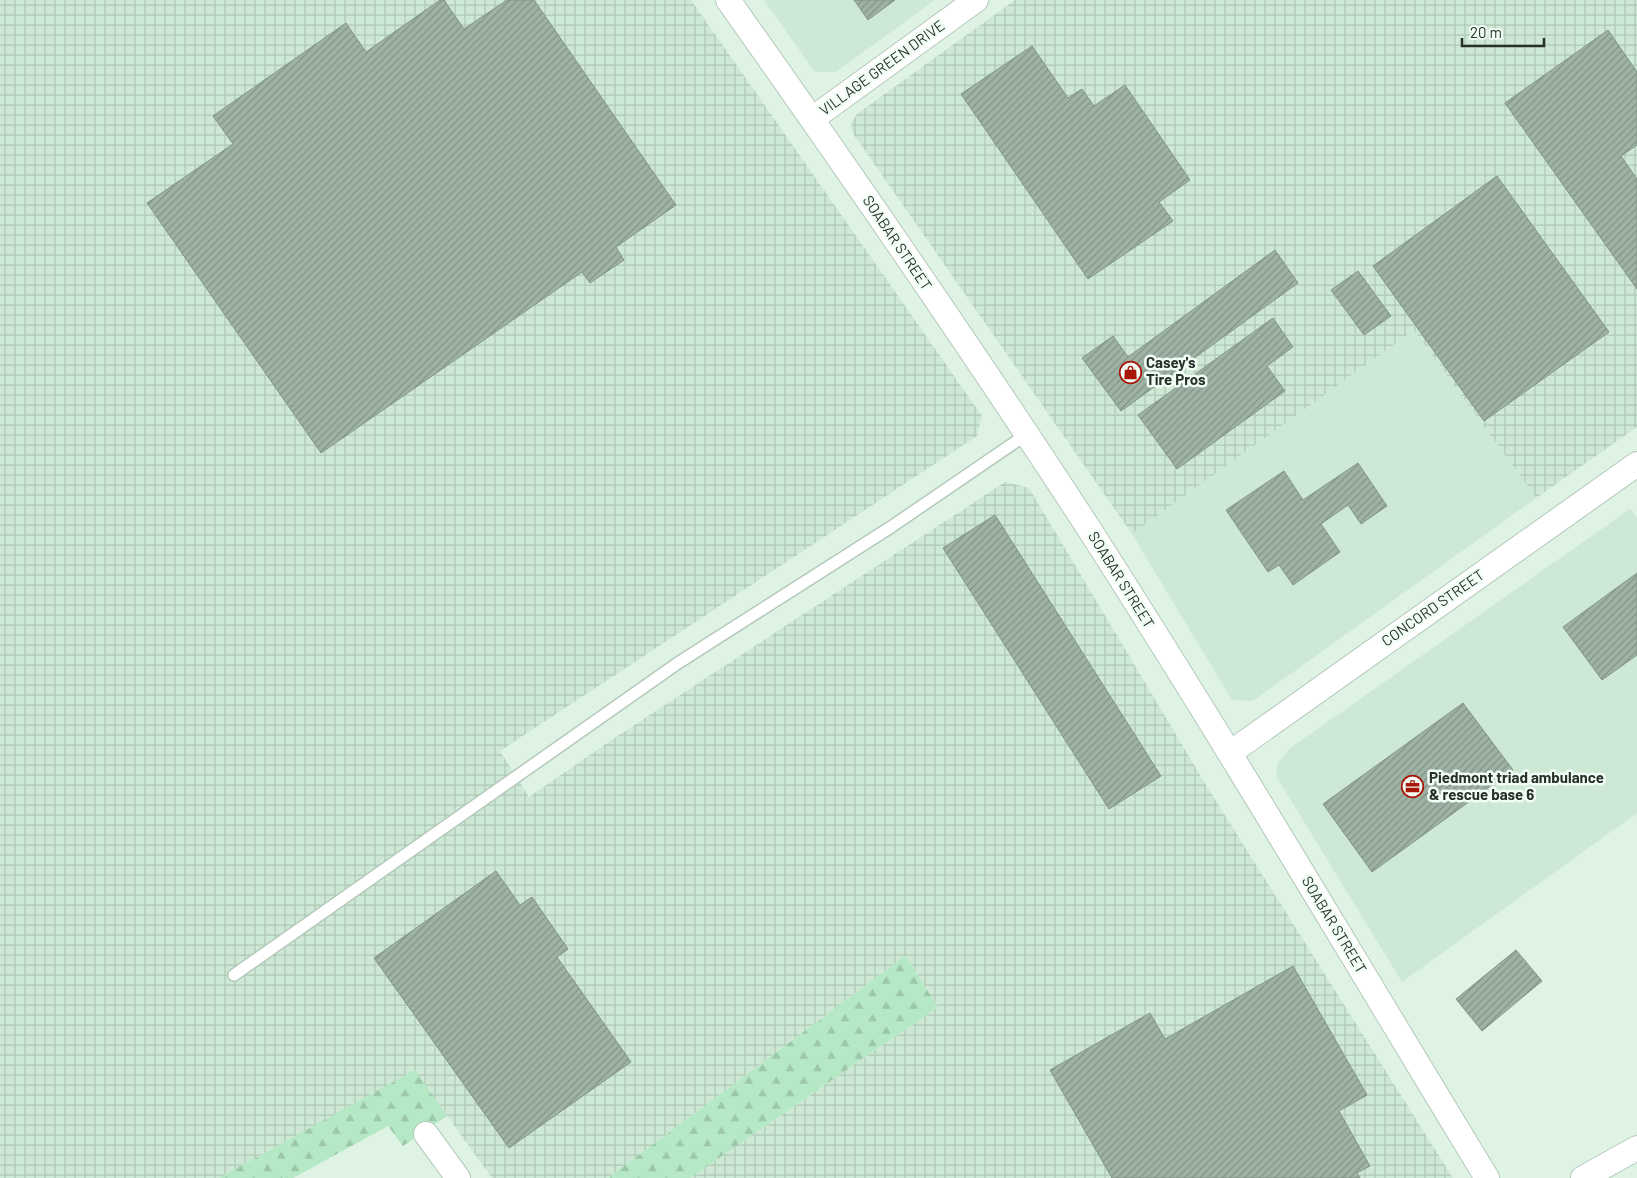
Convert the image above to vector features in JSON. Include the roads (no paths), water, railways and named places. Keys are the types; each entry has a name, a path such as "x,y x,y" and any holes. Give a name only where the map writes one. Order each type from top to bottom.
{"street":[{"name":"SOABAR STREET","path":"728,0 812,119 1027,434 1230,753 1487,1178"},
{"name":"VILLAGE GREEN DRIVE","path":"812,119 976,0"},
{"name":"CONCORD STREET","path":"1230,753 1637,464"},
{"path":"426,1134 458,1178"},
{"path":"1583,1178 1637,1148"}],"lane":[{"path":"234,975 678,663 890,527 1027,434"}],"place":[{"name":"Casey's Tire Pros","path":"1130,372"},
{"name":"Piedmont triad ambulance & rescue base 6","path":"1413,787"}]}
